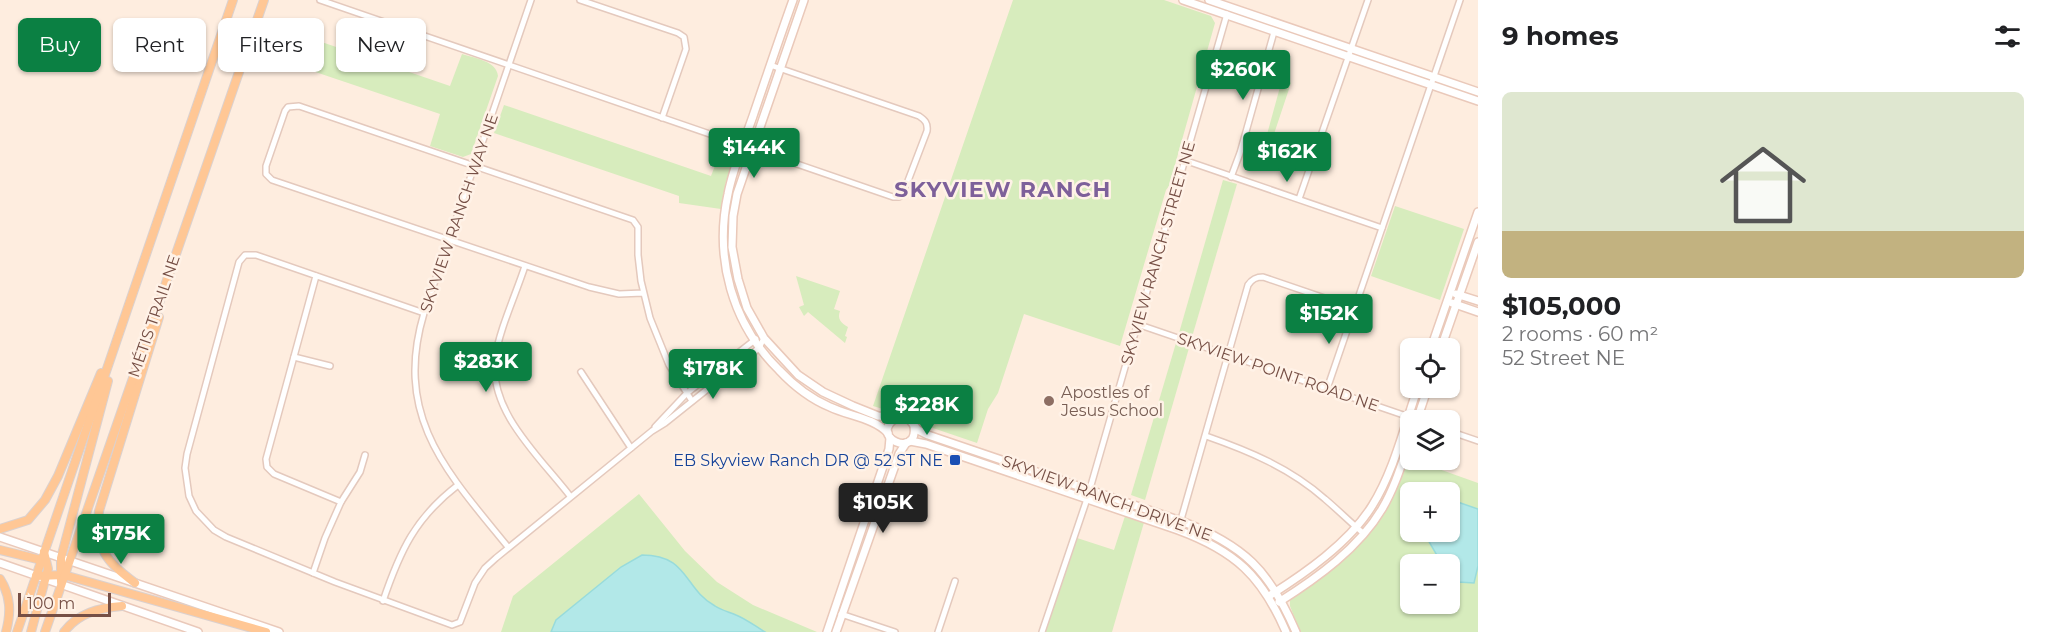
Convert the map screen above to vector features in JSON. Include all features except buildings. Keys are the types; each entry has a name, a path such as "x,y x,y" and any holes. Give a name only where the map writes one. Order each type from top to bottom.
{"main road":[{"name":"MÉTIS TRAIL NE","path":"17,632 36,576 45,561 44,552 233,0"},
{"name":"MÉTIS TRAIL NE","path":"64,560 264,0"},
{"path":"135,583 114,567 103,554 98,528 99,511 197,191"},
{"path":"0,529 28,520 45,500 127,311"},
{"path":"45,632 61,585 64,560 119,333"},
{"path":"0,550 45,561 64,560"},
{"path":"31,632 46,577 45,561"},
{"path":"36,576 62,575 266,632"},
{"path":"0,579 9,599 6,632"},
{"path":"64,632 68,626 91,611 122,606"}],"street":[{"path":"320,0 893,197 900,197 907,189 927,131 928,126 925,120 771,65"},
{"name":"SKYVIEW RANCH WAY NE","path":"508,547 458,484 434,449 420,414 415,373 418,339 424,313 531,0"},
{"path":"580,0 684,37 686,49 662,118"},
{"path":"793,0 728,192 723,228 723,251 727,278 735,305 753,339 779,371 804,392 830,407 879,426 899,444 908,442"},
{"path":"804,0 737,194 733,216 732,248 742,294 764,338 798,375 823,392 878,416 904,417 914,424 915,433 899,454 836,632"},
{"path":"1183,0 1478,101"},
{"path":"1209,0 1478,92"},
{"path":"1299,199 1368,0"},
{"path":"1327,389 1460,0"},
{"name":"SKYVIEW RANCH STREET NE","path":"1042,632 1087,499 1230,7"},
{"path":"1231,177 1274,32"},
{"path":"643,294 605,292 272,180 266,174 266,166 285,111 293,106 636,223 639,232 638,255 643,294 650,318 662,349 692,401"},
{"path":"1184,160 1382,228"},
{"path":"1434,338 1478,212"},
{"path":"1445,338 1478,242"},
{"path":"424,313 256,255 245,255 241,258 192,436 185,468 185,482 196,511 204,521 226,537 383,601 446,623 457,624 463,618 475,583 485,568 570,496 759,348 764,338"},
{"path":"525,266 495,358 498,393 504,411 515,428 570,496"},
{"path":"316,276 266,463 274,474 341,502"},
{"path":"1178,530 1248,285 1257,277 1263,277 1354,308"},
{"path":"1450,292 1478,301"},
{"path":"1447,301 1478,312"},
{"name":"SKYVIEW POINT ROAD NE","path":"1137,324 1400,414"},
{"path":"652,431 687,393 753,339 764,338"},
{"path":"294,357 330,366"},
{"path":"581,372 631,448"},
{"path":"827,632 889,449 890,423 896,418"},
{"name":"SKYVIEW RANCH DRIVE NE","path":"914,424 918,430 929,436 1181,521 1213,535 1244,555 1277,591 1296,632"},
{"path":"1460,435 1478,441"},
{"path":"1206,436 1277,465 1325,498 1363,533"},
{"path":"1269,596 1320,560 1356,527 1372,507 1380,492 1400,438"},
{"name":"SKYVIEW RANCH DRIVE NE","path":"908,442 926,444 1204,540 1227,553 1248,570 1269,596 1286,632"},
{"path":"313,573 341,502 360,472 365,455"},
{"path":"1274,605 1337,559 1374,521 1390,492 1400,466"},
{"path":"383,601 400,552 410,536 427,512 458,484"},
{"path":"0,537 279,632"},
{"path":"0,563 36,576"},
{"path":"46,577 61,585 198,632"},
{"path":"938,632 955,580"},
{"path":"834,611 895,632"}],"green space":[{"path":"1013,0 1164,0 1211,16 1215,23 1169,186 1120,346 1024,314 998,393 988,409 977,443 924,425 908,408 886,410 873,406"},
{"path":"324,43 336,47 336,72 409,72 450,86 462,54 494,67 498,76 471,154 463,157 430,146 440,114 315,72 324,72"},
{"path":"1279,78 1291,83 1272,140 1266,138 1280,87 1277,84"},
{"path":"504,105 711,176 723,145 733,149 736,155 726,181 721,209 679,203 679,196 494,133"},
{"path":"1223,180 1237,184 1192,337 1179,333"},
{"path":"1395,206 1464,229 1440,300 1371,276"},
{"path":"796,276 840,291 834,309 840,311 840,320 848,327 845,343 808,312 804,316 799,307 804,305"},
{"path":"1176,343 1189,348 1145,500 1131,495"},
{"path":"1403,470 1442,470 1478,483 1478,632 1300,632 1290,600 1334,566 1392,497"},
{"path":"639,494 685,551 717,582 753,605 817,632 501,632 513,596"},
{"path":"1126,513 1145,519 1112,632 1042,632 1074,537 1114,550"}],"water":[{"path":"1460,503 1478,509 1478,566 1474,583 1460,582 1460,554 1436,554 1429,542 1460,542"},
{"path":"642,555 669,560 677,566 705,599 765,632 551,632 556,620 621,567"}],"place":[{"name":"Apostles of Jesus School","path":"1049,401"},
{"name":"EB Skyview Ranch DR @ 52 ST NE","path":"955,460"}],"district":[{"name":"SKYVIEW RANCH","path":"1003,189"}]}
